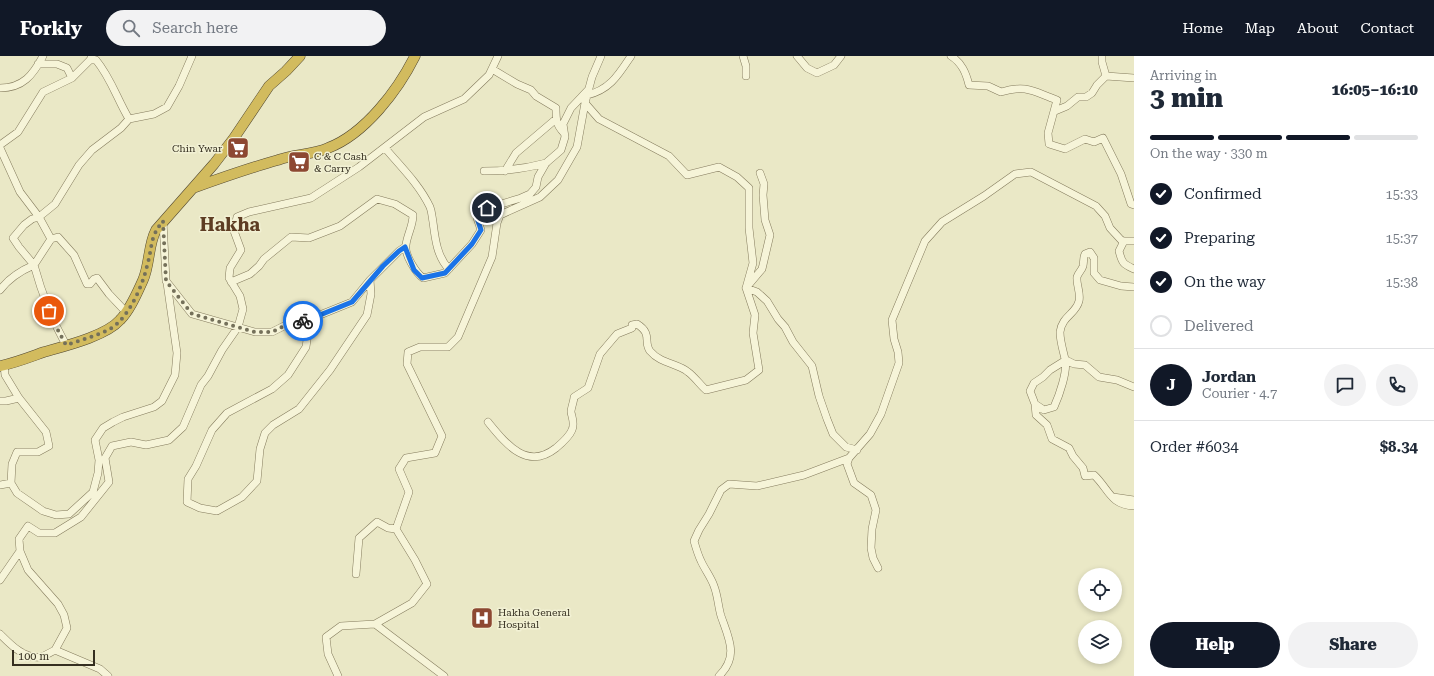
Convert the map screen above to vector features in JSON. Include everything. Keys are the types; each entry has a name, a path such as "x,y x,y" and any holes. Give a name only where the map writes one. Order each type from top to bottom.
{"highway":[{"path":"2,365 66,345 110,329 121,320 144,279 148,266 153,235 191,188 214,164 234,138 269,86 300,56"},
{"path":"191,188 279,159 322,151 344,140 364,124 392,92 415,56"}],"street":[{"path":"0,88 11,88 27,79 43,56"},
{"path":"66,345 54,323 40,288 34,266 13,238 24,225 32,219 39,217 55,204 79,165 92,150 121,128 129,118 154,114 167,107 180,86 192,56"},
{"path":"0,634 14,648 30,656 41,657 55,650 67,628 64,615 58,604 28,570 20,551 19,539 28,526 39,533 55,533 81,516 109,482 105,458 112,446 131,442 146,445 169,440 183,427 201,385 238,327 243,309 240,296 229,278 230,268 241,250 234,231 237,217 249,212 311,198 359,168 424,117 464,99 490,75 498,56"},
{"path":"396,529 409,492 398,469 406,458 435,453 442,436 407,364 408,352 420,347 448,347 458,337 492,257 497,223 500,215 540,197 558,180 577,147 585,103 601,56"},
{"path":"405,247 414,270 422,278 445,273 472,244 481,230 477,218 478,211 530,194 536,187 538,177 546,163 561,150 565,137 563,124 571,108 588,93 597,93 611,84 631,56"},
{"path":"743,56 746,66 746,76"},
{"path":"797,56 807,68 817,73 834,65 840,56"},
{"path":"951,56 957,59 965,72 969,85 988,86 1001,92 1013,88 1030,89 1057,100 1048,133 1049,144 1065,149 1085,139 1094,142 1103,138 1121,174 1133,204"},
{"path":"1102,56 1106,76"},
{"path":"51,238 39,217 20,192 0,146 18,132 43,92 72,78 91,58 96,60 103,69 129,118"},
{"path":"38,64 57,64 67,68 72,78"},
{"path":"492,69 517,84 531,90 536,96 556,108 558,127 564,133"},
{"path":"1055,111 1067,106 1078,97 1086,96 1092,93 1097,85 1106,76 1134,78"},
{"path":"488,422 497,433 521,455 533,458 547,455 564,441 573,429 574,422 571,411 574,396 588,388 600,354 617,334 632,328 632,325 637,324 645,332 647,345 650,351 661,361 688,372 706,390 746,380 759,370 753,333 755,315 746,288 753,263 749,188 738,178 719,167 687,175 669,156 599,119 585,103"},
{"path":"505,172 516,152 556,119"},
{"path":"385,148 417,184 430,208 439,253 444,264 449,268"},
{"path":"484,171 505,172 546,163"},
{"path":"719,676 730,662 731,651 729,638 721,615 714,585 701,561 694,541 699,530 709,514 720,490 729,484 757,486 804,475 849,458 870,434 881,414 899,363 892,320 925,241 942,222 984,196 1015,174 1031,172 1096,206 1104,216 1110,228 1122,241 1134,241"},
{"path":"746,288 762,270 770,235 765,220 762,195 764,184 760,173"},
{"path":"166,281 192,314 255,332 272,332 292,322 310,319 352,302 370,280 399,251 405,247 413,222 413,215 394,204 377,199 340,226 308,238 291,237 264,259 250,274 231,282"},
{"path":"2,365 5,375 19,398 46,432 49,446 38,452 17,452 12,464 11,483 17,493 43,511 56,515 70,514 93,492 98,473 99,460 94,440 103,428 123,417 154,407 162,401 175,375 177,353 166,281 163,221"},
{"path":"51,238 58,237 74,255 87,284 90,284 96,278 126,312"},
{"path":"0,290 20,270 34,266 51,238"},
{"path":"1124,241 1119,251 1121,260 1125,265 1134,269"},
{"path":"1035,404 1044,410 1054,407 1062,387 1066,360 1062,352 1061,326 1067,316 1077,307 1080,292 1077,277 1083,265 1085,254 1090,252 1094,258 1094,273 1100,280 1121,286 1134,287"},
{"path":"310,319 306,347 288,375 272,389 227,413 212,430 196,466 188,479 187,502 200,508 217,511 242,497 257,481 260,449 265,433 273,425 299,410 346,346 367,315 371,294 370,280"},
{"path":"746,288 757,292 767,301 778,319 785,327 793,342 812,366 821,402 834,434 846,447 857,450"},
{"path":"1066,360 1074,364 1085,365 1099,377 1117,380 1134,387"},
{"path":"1066,360 1050,370 1034,383 1030,391 1035,404 1036,415 1047,425 1052,439 1069,448 1073,456 1083,468 1085,476 1094,475 1111,497 1116,501 1126,506 1134,506"},
{"path":"0,401 6,402 19,398"},
{"path":"849,458 848,464 854,483 871,495 876,510 872,529 871,548 873,558 878,568"},
{"path":"0,485 11,483"},
{"path":"1111,497 1134,500"},
{"path":"356,574 359,538 377,522 388,528 396,529"},
{"path":"338,676 328,654 326,637 341,626 375,624 412,603 427,584 415,560 396,529"},
{"path":"0,580 20,551"},
{"path":"375,624 444,676"},
{"path":"55,650 100,669 108,676"}],"way so far":[{"path":"49,311 66,345 98,334 115,326 126,312 144,279 148,266 153,235 163,221 166,281 192,314 255,332 272,332 292,322 303,321"}],"place":[{"name":"Chin Ywar","path":"238,148"},
{"name":"C & C Cash & Carry","path":"299,162"},
{"name":"Hakha General Hospital","path":"482,618"}],"district":[{"name":"Hakha","path":"230,224"}],"route":[{"path":"303,321 352,302 383,266 405,247 414,270 422,278 445,273 472,244 481,230 477,218 478,211 487,208"}]}
